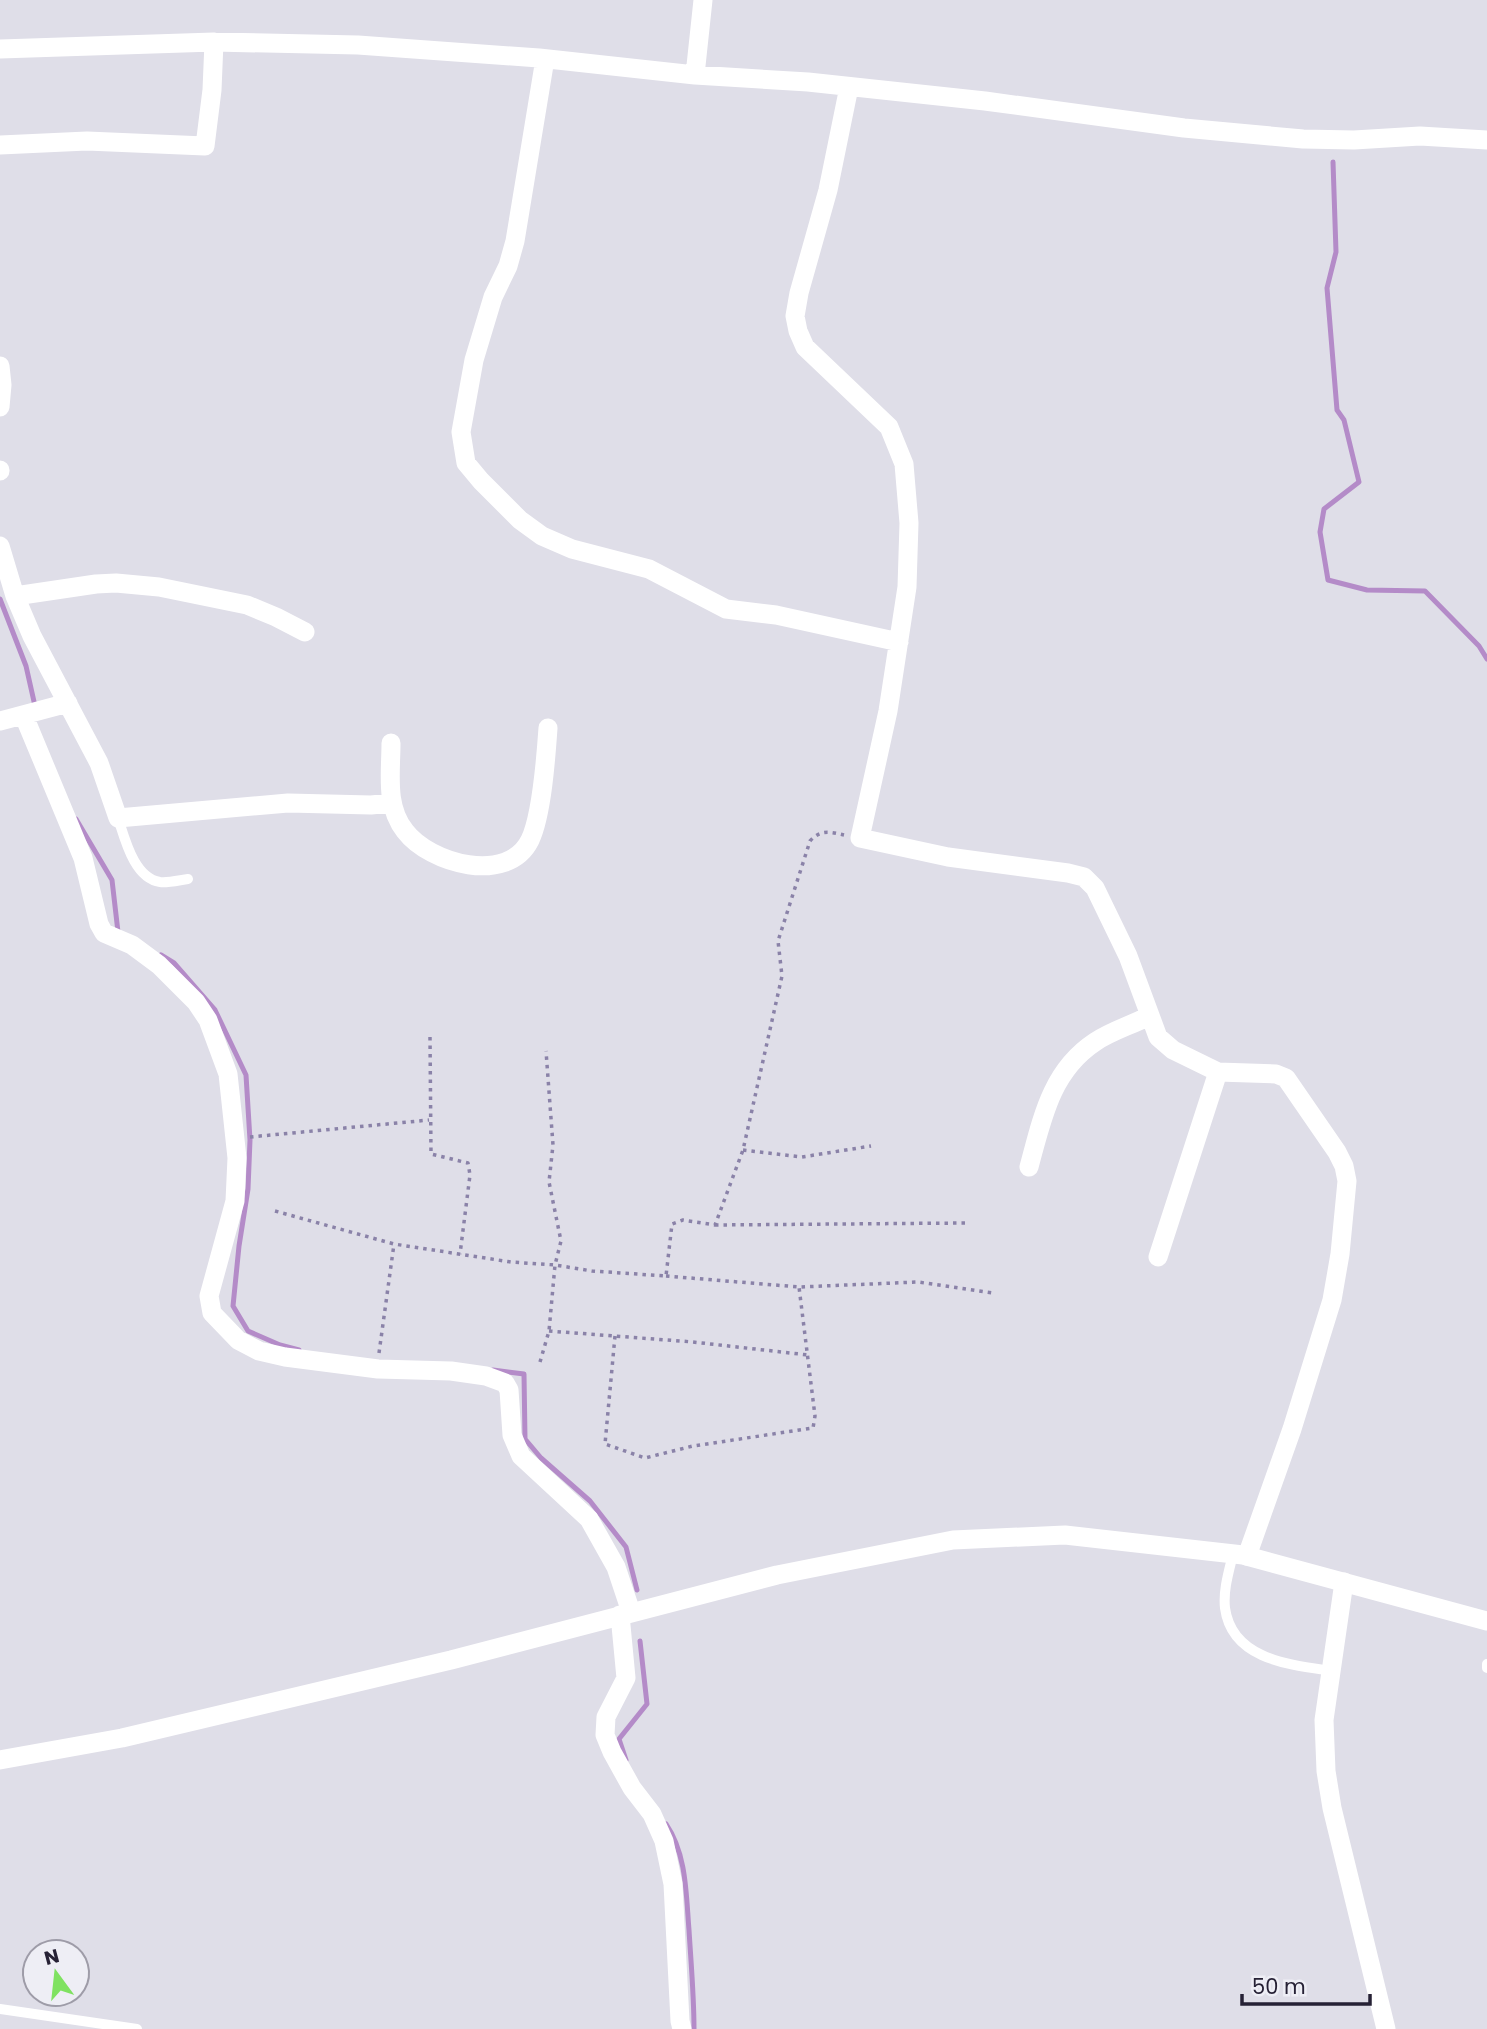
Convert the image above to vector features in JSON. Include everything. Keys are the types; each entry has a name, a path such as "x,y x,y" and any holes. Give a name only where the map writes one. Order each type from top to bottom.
{"street":[{"path":"695,75 703,0"},
{"path":"0,145 87,141 205,146 212,90 214,41"},
{"path":"0,49 214,41 358,45 545,59 695,75 808,82 985,101 1184,128 1303,139 1354,140 1420,136 1487,140"},
{"path":"545,59 515,241 508,266 493,297 466,398 461,432 466,463 520,520 542,536 572,549 649,569 726,609 776,615 898,642"},
{"path":"849,87 828,190 795,316 805,346 892,431 904,464 909,523 906,587 888,711 860,838 948,857 1084,877 1095,888 1128,956 1158,1037 1173,1051 1219,1072 1276,1074 1286,1078 1344,1166 1347,1181 1340,1254 1332,1300 1292,1429 1240,1555"},
{"path":"0,366 0,407"},
{"path":"0,546 15,596 32,636 65,705 99,763 118,818 288,803 391,803"},
{"path":"15,596 96,584 159,587 247,605 305,632"},
{"path":"0,721 65,705"},
{"path":"28,715 83,858 99,924 104,933 131,945 159,965 196,1002 208,1020 228,1074 237,1158 235,1201 209,1296 212,1313 238,1340 259,1351 378,1369 451,1371 486,1376 505,1383 509,1390 512,1435 521,1456 589,1519 616,1567 626,1614 626,1678 606,1717 606,1735 611,1752 632,1788 652,1814 664,1841 673,1884 682,2029"},
{"path":"391,743 391,803 405,831 438,856 463,864 499,865 510,862 525,846 533,830 545,765 548,728"},
{"path":"1029,1167 1050,1094 1072,1060 1097,1041 1149,1016"},
{"path":"1158,1257 1219,1072"},
{"path":"0,1760 122,1738 451,1660 777,1575 953,1540 1065,1535 1240,1555 1487,1621"},
{"path":"1344,1582 1324,1720 1328,1783 1386,2029"}],"lane":[{"path":"118,818 127,845 145,875 160,881 188,879"},
{"path":"1240,1555 1225,1597 1225,1609 1231,1627 1242,1643 1263,1657 1281,1663 1332,1671"},
{"path":"0,2009 137,2029"}],"path":[{"path":"715,1225 743,1150 782,976 778,941 810,841 817,834 828,831 860,838"},
{"path":"430,1037 430,1154 468,1163 470,1175 460,1254"},
{"path":"540,1362 549,1331 555,1265 561,1241 549,1182 553,1145 546,1051"},
{"path":"258,1136 429,1120"},
{"path":"743,1150 802,1157 871,1146"},
{"path":"275,1211 394,1244 592,1271 799,1287 918,1282 993,1293"},
{"path":"666,1276 672,1224 683,1220 715,1225 965,1223"},
{"path":"379,1358 394,1244"},
{"path":"615,1336 605,1444 645,1458 694,1446 813,1428 816,1416 799,1287"},
{"path":"549,1331 693,1342 808,1355"}],"waterway":[{"path":"1333,162 1336,252 1327,288 1337,410 1344,420 1359,482 1324,509 1320,532 1328,580 1367,590 1425,591 1479,646 1487,659"},
{"path":"0,599 26,666 35,706"},
{"path":"76,819 112,880 118,932"},
{"path":"161,955 174,963 215,1010 246,1075 250,1140 248,1189 233,1306 248,1331 299,1350"},
{"path":"493,1370 524,1374 525,1439 541,1458 590,1501 626,1547 637,1590"},
{"path":"626,1760 619,1739 647,1704 640,1641"},
{"path":"666,1824 678,1849 684,1875 694,2029"}]}
